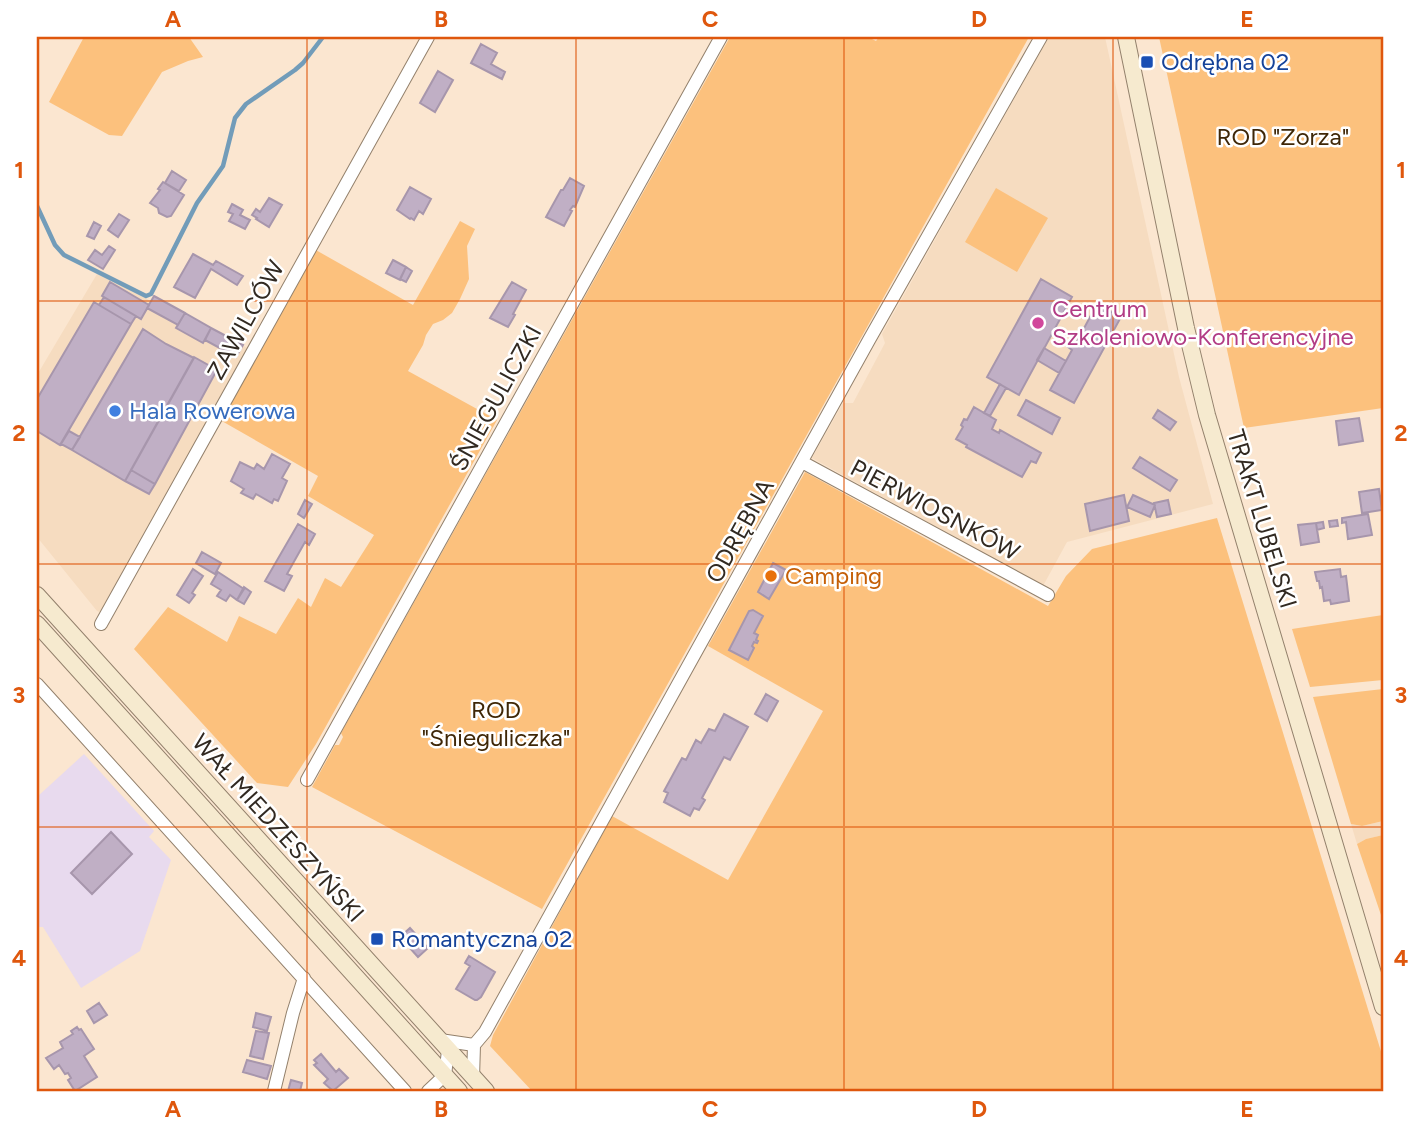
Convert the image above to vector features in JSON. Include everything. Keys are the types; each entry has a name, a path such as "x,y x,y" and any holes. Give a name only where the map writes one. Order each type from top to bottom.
{"main road":[{"name":"TRAKT LUBELSKI","path":"1126,37 1186,328 1207,415 1383,1007"},
{"name":"WAŁ MIEDZESZYŃSKI","path":"37,595 486,1091"},
{"name":"WAŁ MIEDZESZYŃSKI","path":"37,624 459,1091"}],"street":[{"name":"ZAWILCÓW","path":"101,624 428,37"},
{"name":"ŚNIEGULICZKI","path":"307,780 721,37"},
{"name":"ODRĘBNA","path":"474,1045 485,1032 869,340 1041,37"},
{"name":"PIERWIOSNKÓW","path":"802,462 1048,595"},
{"path":"37,684 405,1091"},
{"path":"274,1091 304,978"},
{"path":"428,1091 445,1075 443,1045 474,1045 473,1078"}],"shaded area":[{"path":"1049,37 1105,37 1179,377 1213,504 1067,542 1043,586 812,458 843,403 853,403 885,343 882,334"},
{"path":"97,274 151,301 155,297 249,349 102,613 97,611 37,537 37,375"},
{"path":"84,754 154,831 149,837 171,860 140,951 81,988 43,927 38,927 37,924 37,797"},
{"path":"1383,821 1383,835 1357,844 1351,824 1362,826"}],"green space":[{"path":"84,37 189,37 203,57 162,72 122,136 109,135 49,102"},
{"name":"ROD \"Śnieguliczka\"","path":"730,37 868,37 876,41 879,37 1029,37 542,909 312,787 335,745 339,745 343,737 341,733"},
{"name":"ROD \"Zorza\"","path":"1159,37 1383,37 1383,408 1244,428"},
{"path":"996,188 1048,218 1017,272 965,242"},
{"path":"460,221 475,229 467,246 469,279 452,313 433,324 408,371 497,420 316,744 288,787 257,783 134,649 168,607 227,642 239,616 276,634 298,598 311,607 325,578 341,587 374,535 308,496 318,476 220,420 314,249 413,305"},
{"path":"805,472 1048,606 1066,576 1092,549 1217,518 1383,1058 1383,1091 532,1091 490,1046 493,1035 612,816 728,880 823,711 708,646"},
{"path":"1383,615 1383,680 1310,687 1292,629"},
{"path":"1383,689 1383,821 1362,826 1351,824 1313,697"},
{"path":"1383,835 1383,918 1382,918 1357,844"}],"building":[{"path":"481,44 497,53 491,64 505,72 502,79 471,63"},
{"path":"438,71 453,80 435,112 420,103"},
{"path":"172,171 186,180 179,191 165,183"},
{"path":"570,178 584,186 564,226 546,217"},
{"path":"163,182 184,195 171,216 167,217 150,203"},
{"path":"410,187 431,199 423,214 419,211 414,220 397,210"},
{"path":"269,198 282,205 269,227 252,215 256,209 260,212"},
{"path":"232,204 243,210 240,215 250,220 245,229 229,221 233,214 228,212"},
{"path":"119,214 129,220 118,237 108,230"},
{"path":"94,222 101,226 94,239 87,236"},
{"path":"109,246 115,250 103,269 88,260 95,250 102,255"},
{"path":"193,254 213,265 216,261 243,276 237,285 211,269 195,298 174,287"},
{"path":"393,260 406,267 400,280 386,273"},
{"path":"406,267 412,271 406,282 400,279"},
{"name":"Centrum Szkoleniowo-Konferencyjne","path":"1041,279 1072,297 1019,395 987,377"},
{"path":"110,282 149,305 141,319 102,296"},
{"path":"512,282 526,290 508,327 490,318"},
{"path":"154,296 185,313 178,325 147,308"},
{"path":"104,297 136,316 131,324 99,305"},
{"path":"94,302 131,324 60,445 37,431 37,399"},
{"path":"1097,304 1121,317 1074,403 1050,390 1072,350 1068,347 1071,342 1075,345"},
{"path":"185,313 211,328 203,343 176,328"},
{"path":"211,328 243,345 236,357 205,340"},
{"path":"143,329 194,358 125,481 72,450"},
{"path":"1044,348 1066,361 1059,373 1037,360"},
{"path":"194,357 217,370 155,484 131,470"},
{"path":"1000,384 1006,388 990,416 984,413"},
{"path":"1026,400 1060,418 1052,434 1018,415"},
{"path":"974,407 996,420 992,429 999,433 1000,430 1041,453 1036,463 1031,461 1022,477 956,439 964,419 967,420"},
{"path":"1158,410 1176,422 1170,430 1153,418"},
{"path":"1359,418 1363,441 1339,445 1336,421"},
{"path":"69,431 80,437 72,450 61,444"},
{"path":"272,454 290,464 282,478 287,481 278,501 274,499 272,503 256,494 253,499 241,493 244,489 231,481 240,462 254,469 257,464 264,469"},
{"path":"1140,457 1177,480 1170,491 1133,468"},
{"path":"131,470 155,484 149,494 125,481"},
{"path":"1379,489 1382,510 1362,513 1359,492"},
{"path":"1124,495 1129,521 1090,531 1085,504"},
{"path":"1133,495 1155,505 1150,517 1127,507"},
{"path":"305,500 312,504 304,518 298,514"},
{"path":"1168,500 1171,514 1157,517 1154,503"},
{"path":"1368,514 1372,535 1348,539 1346,522 1342,523 1342,518"},
{"path":"1337,520 1338,526 1330,527 1329,521"},
{"path":"1323,522 1324,528 1317,530 1316,523"},
{"path":"1316,523 1319,542 1301,545 1298,525"},
{"path":"298,524 315,534 309,545 305,542 287,574 292,576 284,591 265,581"},
{"path":"202,552 221,563 215,574 196,563"},
{"path":"773,563 786,570 769,599 758,592"},
{"path":"193,569 203,576 189,603 177,595"},
{"path":"1340,569 1341,577 1346,576 1349,601 1331,604 1330,600 1324,601 1322,587 1320,588 1315,572"},
{"path":"218,572 244,589 237,600 230,595 226,601 217,596 221,590 211,584"},
{"path":"244,587 251,592 244,604 237,600"},
{"path":"753,610 763,616 754,633 758,635 758,641 754,642 748,660 729,650 749,611"},
{"path":"766,694 778,701 767,721 755,714"},
{"path":"724,714 748,727 730,760 724,757 702,798 705,800 699,810 694,808 690,816 664,802 668,793 664,791 682,758 686,760 696,740 701,743 709,729 715,731"},
{"path":"111,832 132,854 92,894 71,873"},
{"path":"410,928 428,948 418,957 400,937"},
{"path":"469,956 495,972 477,1000 456,989 470,966 465,963"},
{"path":"99,1003 107,1015 94,1023 87,1011"},
{"path":"256,1013 271,1017 267,1031 253,1027"},
{"path":"77,1027 94,1049 84,1056 97,1077 75,1091 68,1080 71,1078 68,1073 65,1074 59,1065 54,1069 46,1058 63,1048 60,1042 73,1034 71,1031"},
{"path":"256,1031 269,1033 263,1059 250,1056"},
{"path":"321,1054 336,1072 339,1069 348,1078 333,1091 324,1083 328,1079 314,1065 317,1063 314,1060"},
{"path":"247,1060 271,1066 267,1079 243,1072"},
{"path":"291,1080 302,1083 300,1091 288,1091"}],"waterway":[{"path":"37,206 55,245 64,255 146,296 151,294 197,203 223,166 235,118 246,104 303,63 323,37"}],"place":[{"name":"Odrębna 02","path":"1147,62"},
{"name":"Centrum Szkoleniowo-Konferencyjne","path":"1038,323"},
{"name":"Hala Rowerowa","path":"115,411"},
{"name":"Camping","path":"771,576"},
{"name":"Romantyczna 02","path":"377,939"}]}
